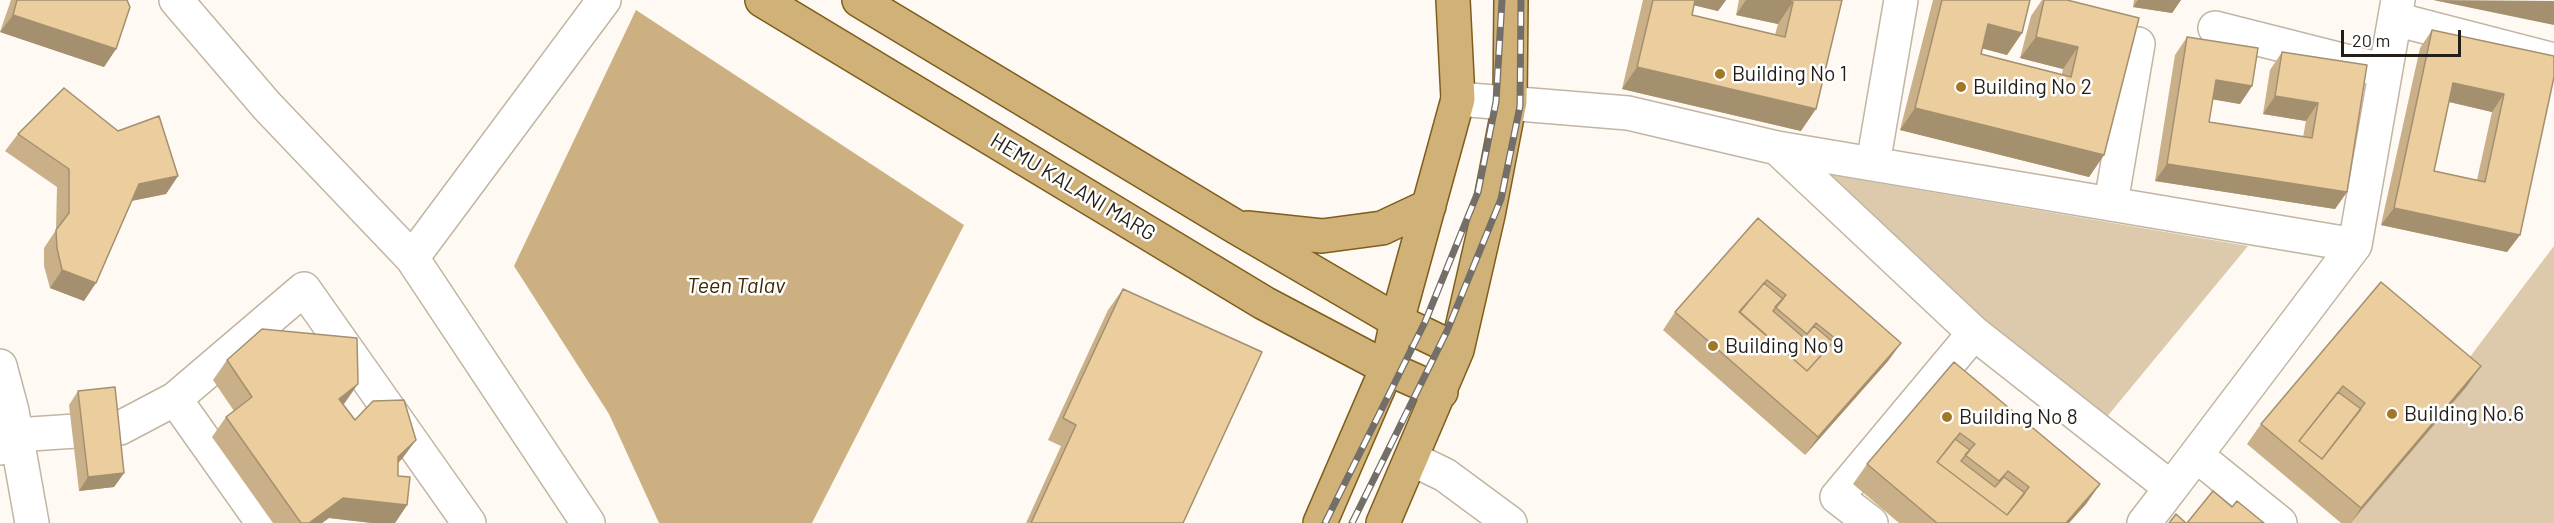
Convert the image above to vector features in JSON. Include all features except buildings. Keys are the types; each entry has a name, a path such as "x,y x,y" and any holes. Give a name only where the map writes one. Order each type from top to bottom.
{"main road":[{"name":"HEMU KALANI MARG","path":"762,0 1264,303 1387,368 1440,392"},
{"path":"859,0 1236,227 1397,321 1457,350"},
{"path":"1321,523 1387,368 1397,321 1458,99 1453,0"},
{"path":"1383,523 1457,350 1488,215 1510,101 1512,0"},
{"path":"1236,227 1322,236 1382,228 1428,206"}],"street":[{"path":"176,0 267,106 412,258 588,523"},
{"path":"412,258 604,0"},
{"path":"1873,164 1901,0"},
{"path":"2144,523 2355,245 2397,9 2554,60"},
{"path":"2215,28 2385,71"},
{"path":"2111,203 2138,44"},
{"path":"1458,99 1510,101 1628,113 1777,147 2355,245"},
{"path":"1777,147 1974,333 2171,488"},
{"path":"8,442 120,428 175,399 304,289 469,523"},
{"path":"1871,523 1837,497 1974,333"},
{"path":"0,366 8,442 32,523"},
{"path":"175,399 263,523"},
{"path":"2196,455 2280,523"},
{"path":"1412,459 1445,475 1509,523"}],"shaded area":[{"path":"1772,165 2248,246 2096,430"},
{"path":"2554,246 2554,523 2344,523"}],"water":[{"name":"Teen Talav","path":"636,10 964,225 812,523 659,523 609,414 514,266"}],"railway":[{"path":"1325,523 1425,322 1478,192 1496,102 1502,0"},
{"path":"1352,523 1447,331 1501,199 1520,106 1521,0"}],"place":[{"name":"Building No 1","path":"1720,74"},
{"name":"Building No 2","path":"1961,87"},
{"name":"Building No 9","path":"1713,346"},
{"name":"Building No.6","path":"2392,414"},
{"name":"Building No 8","path":"1947,417"}]}
